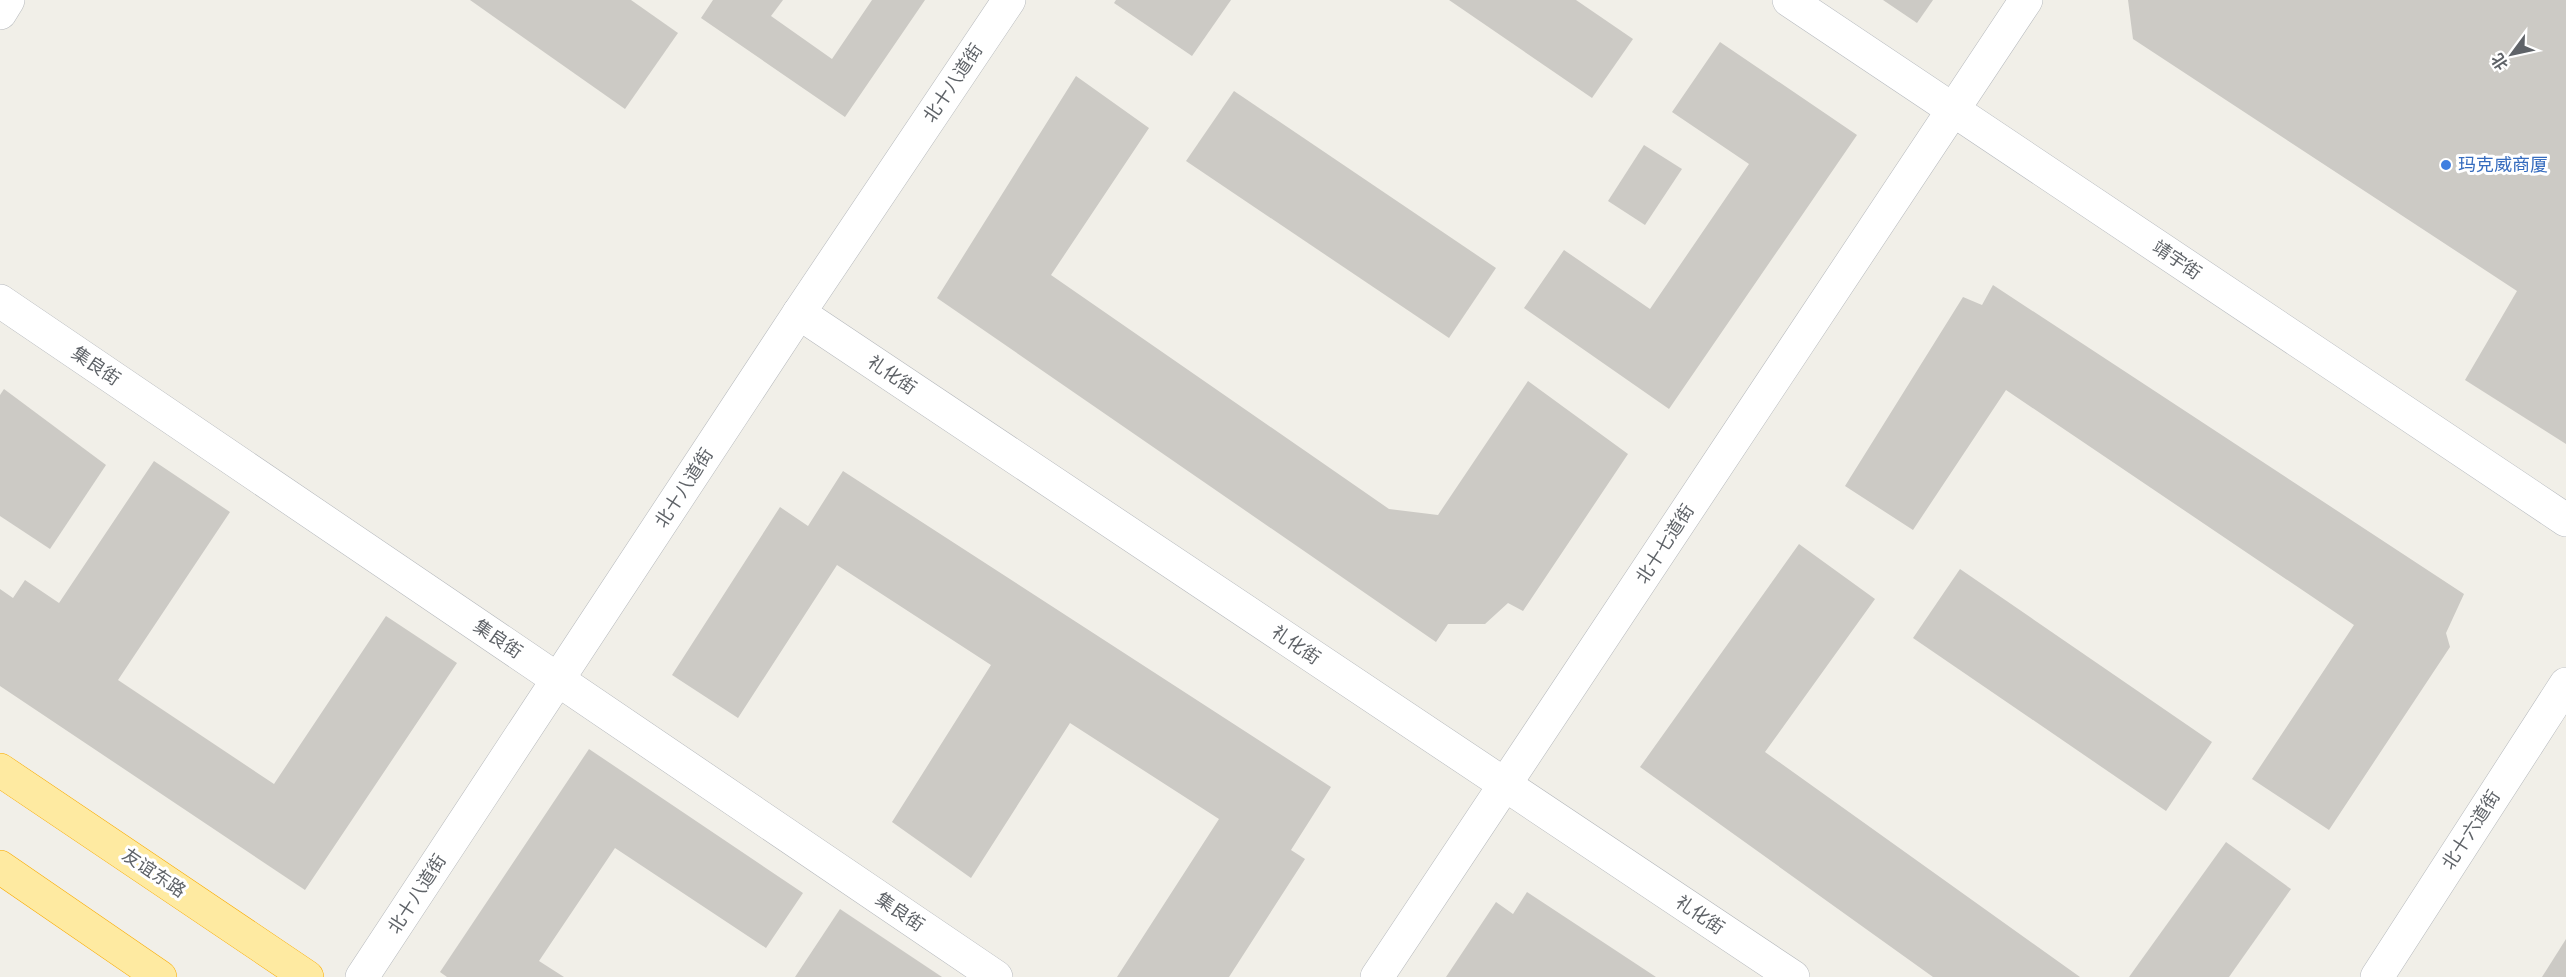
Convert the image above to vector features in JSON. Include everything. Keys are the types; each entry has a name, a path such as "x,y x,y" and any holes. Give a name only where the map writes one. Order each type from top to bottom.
{"highway":[{"name":"友谊东路","path":"0,770 307,977"},
{"path":"0,867 160,977"}],"street":[{"path":"0,13 8,0"},
{"name":"北十八道街","path":"362,977 799,313 1009,0"},
{"name":"靖宇街","path":"1789,0 2566,520"},
{"name":"北十七道街","path":"1377,977 2026,0"},
{"name":"集良街","path":"0,301 996,977"},
{"name":"礼化街","path":"799,313 1793,977"},
{"name":"北十六道街","path":"2377,977 2566,684"}],"building":[{"path":"470,0 631,0 678,33 625,109"},
{"path":"713,0 783,0 771,16 832,59 872,0 925,0 845,117 701,18"},
{"path":"1116,0 1231,0 1192,56 1114,3"},
{"path":"1449,0 1576,0 1633,39 1592,98"},
{"path":"1883,0 1933,0 1917,23"},
{"name":"玛克威商厦","path":"2128,0 2566,0 2566,444 2465,380 2517,291 2133,39"},
{"path":"1720,42 1857,135 1669,409 1524,308 1564,250 1650,309 1749,164 1672,112"},
{"path":"1076,76 1149,128 1051,275 1389,509 1438,515 1528,381 1628,454 1523,611 1508,603 1485,624 1448,624 1436,642 937,298"},
{"path":"1234,91 1496,268 1449,338 1186,161"},
{"path":"1644,145 1682,169 1645,225 1608,201"},
{"path":"1993,285 2464,594 2446,633 2450,647 2329,830 2252,779 2354,625 2006,390 1913,530 1845,486 1963,297 1982,305"},
{"path":"4,389 106,465 50,549 0,516 0,395"},
{"path":"154,461 230,512 118,680 274,784 386,616 457,663 305,890 0,686 0,589 13,598 25,580 59,603"},
{"path":"843,471 1331,787 1291,850 1305,859 1229,977 1117,977 1219,819 1070,723 971,878 892,822 991,665 837,565 738,718 672,675 780,507 808,526"},
{"path":"1799,544 1875,599 1765,752 2080,977 1933,977 1640,767"},
{"path":"1960,569 2212,742 2166,811 1913,638"},
{"path":"589,749 803,893 766,948 615,848 539,961 564,977 447,977 440,972"},
{"path":"2226,842 2291,889 2229,977 2129,977"},
{"path":"1527,892 1656,977 1446,977 1496,902 1513,914"},
{"path":"840,909 942,977 795,977"},
{"path":"2566,939 2566,977 2542,977"}],"place":[{"name":"玛克威商厦","path":"2446,165"}]}
